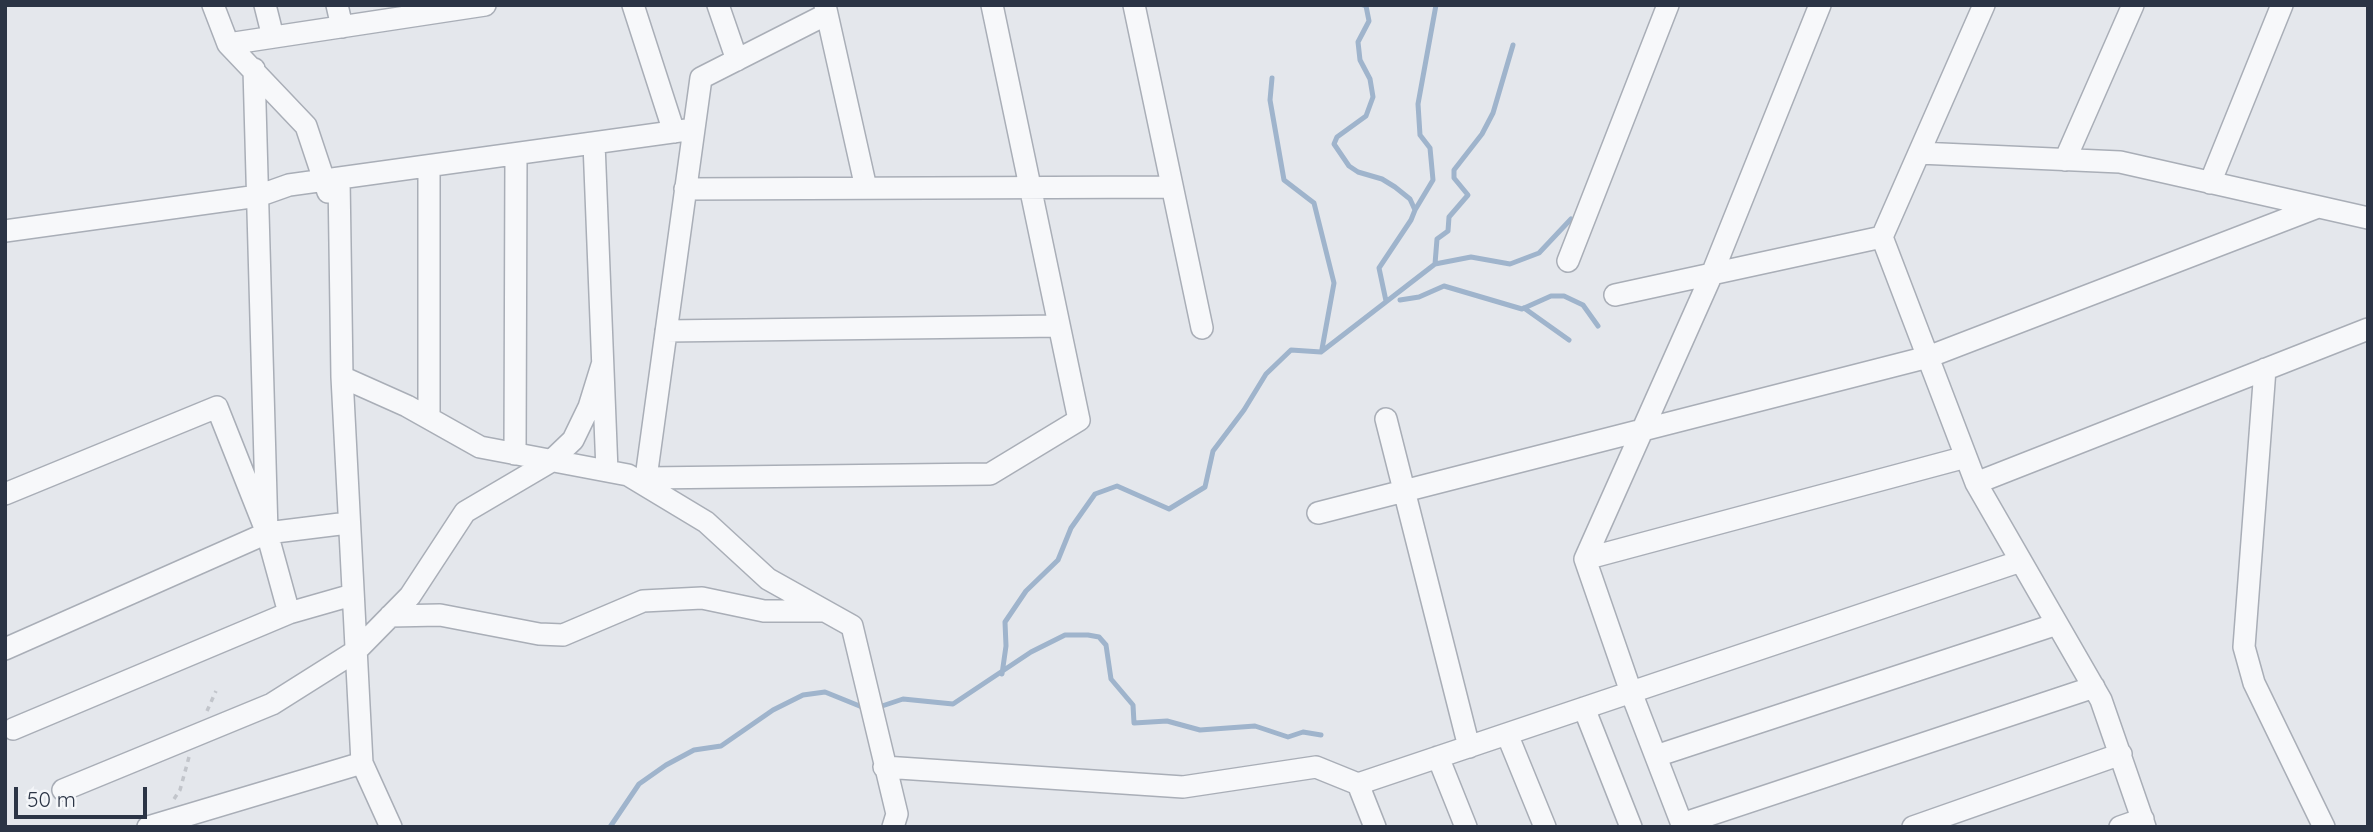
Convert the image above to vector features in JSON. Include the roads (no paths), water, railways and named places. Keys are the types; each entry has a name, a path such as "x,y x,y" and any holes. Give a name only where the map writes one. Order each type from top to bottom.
{"street":[{"path":"212,5 228,44 306,126 331,179 340,220 342,377 362,762 390,827"},
{"path":"265,5 273,37"},
{"path":"337,5 342,27"},
{"path":"228,44 342,27 412,11 485,5"},
{"path":"633,5 684,131"},
{"path":"718,5 737,60"},
{"path":"645,482 990,474 1079,420 992,5"},
{"path":"1134,5 1202,328"},
{"path":"1568,261 1668,5"},
{"path":"1820,5 1712,274 1585,559 1631,692 1683,825 2094,687"},
{"path":"1984,5 1882,237 1976,483 2109,717 2144,823 2120,827"},
{"path":"2065,160 2133,5"},
{"path":"2210,183 2283,5"},
{"path":"645,482 685,189 684,131 701,78 826,10 866,188"},
{"path":"254,69 267,533"},
{"path":"5,231 258,196 289,185 684,131"},
{"path":"594,143 607,471"},
{"path":"1919,153 2120,162 2368,218"},
{"path":"515,454 516,154"},
{"path":"429,166 429,418"},
{"path":"685,189 1172,187"},
{"path":"1318,513 1928,357 2318,207"},
{"path":"1615,295 1882,237"},
{"path":"666,331 1059,326"},
{"path":"1976,483 2368,329"},
{"path":"63,790 272,704 356,651 410,596 465,512 550,462 573,440 589,407 602,365"},
{"path":"2265,369 2244,647 2254,683 2324,827"},
{"path":"342,377 429,418 480,447 628,475 645,482 706,522 768,579 852,626 897,814 893,827"},
{"path":"5,494 217,407 267,533 289,612"},
{"path":"1386,419 1469,747"},
{"path":"1585,559 1966,457"},
{"path":"5,649 267,533 348,523"},
{"path":"884,767 1184,788 1317,767 1358,784 2021,561"},
{"path":"13,729 289,612 352,595"},
{"path":"390,616 440,615 539,634 563,635 642,601 702,598 764,611 824,611"},
{"path":"1656,756 2057,624"},
{"path":"1584,708 1631,827"},
{"path":"1507,734 1545,827"},
{"path":"1913,827 2121,754"},
{"path":"1437,757 1465,827"},
{"path":"148,827 362,762"},
{"path":"1358,784 1375,827"}],"waterway":[{"path":"1363,5 1366,6 1369,21 1358,42 1360,60 1370,79 1373,97 1366,116 1337,137 1334,144 1349,166 1395,187 1410,199 1415,210 1379,268 1386,301"},
{"path":"1415,210 1433,180 1430,148 1420,135 1418,104 1436,5"},
{"path":"1002,674 1006,646 1005,622 1026,591 1058,560 1071,528 1095,494 1117,486 1169,509 1205,487 1213,451 1244,410 1266,374 1291,350 1321,352 1435,264 1437,239 1448,231 1449,217 1468,195 1454,178 1454,170 1482,134 1493,113 1513,45"},
{"path":"1272,78 1270,100 1284,180 1314,203 1334,283 1322,349"},
{"path":"1435,264 1471,257 1510,264 1539,253 1571,219"},
{"path":"1400,300 1419,297 1444,286 1522,309 1551,296 1564,296 1583,305 1598,326"},
{"path":"1524,308 1569,340"},
{"path":"876,708 903,699 953,704 1031,652 1065,635 1088,635 1099,637 1106,645 1111,679 1133,705 1134,723 1167,721 1200,730 1255,726 1288,737 1303,732 1321,735"},
{"path":"610,827 639,784 666,765 694,750 721,746 773,710 803,695 825,692 867,709"}]}
